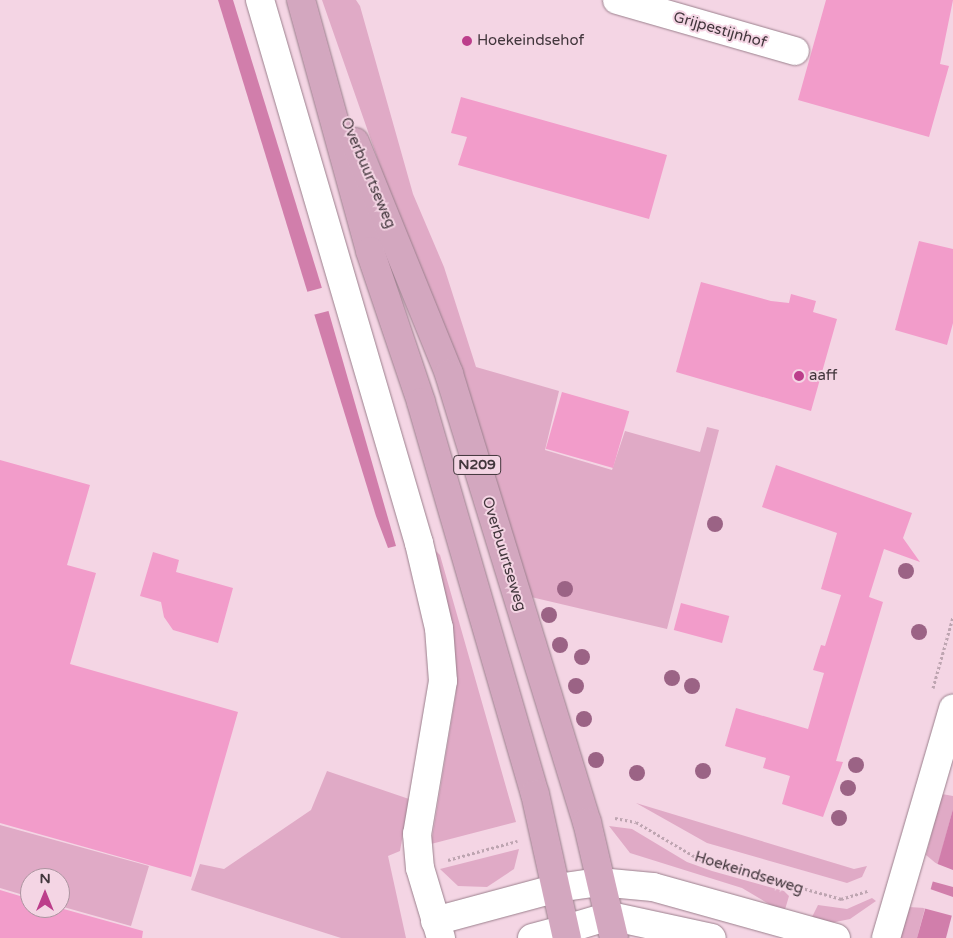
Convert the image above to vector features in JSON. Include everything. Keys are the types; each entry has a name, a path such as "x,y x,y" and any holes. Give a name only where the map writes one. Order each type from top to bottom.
{"main road":[{"name":"Overbuurtseweg","path":"301,0 370,251 421,402 544,833 567,933"},
{"name":"Overbuurtseweg","path":"319,60 449,374 587,822 599,882 612,927"}],"street":[{"path":"260,0 416,534 439,628 443,681 419,815 420,868 438,929 556,888 599,882 654,887 836,938"},
{"name":"Grijpestijnhof","path":"617,0 795,51"},
{"path":"886,938 953,709"},
{"path":"532,938 612,927 712,938"}],"path":[{"name":"Hoekeindseweg","path":"587,822 612,817 636,822 699,859 842,899 861,896 871,889"},
{"path":"420,868 544,833"}],"shaded area":[{"path":"218,0 233,0 321,285 396,546 388,548 376,516"},
{"path":"322,0 356,0 360,6 413,194 444,267 476,367 559,391 545,450 612,470 625,431 700,452 707,427 719,430 667,629 531,597"},
{"path":"429,544 440,555 516,822 431,844 456,693 455,665"},
{"path":"327,771 409,799 400,851 388,856 406,938 341,938 191,890 200,864 224,869 311,810"},
{"path":"942,794 953,796 953,809 938,865 926,855"},
{"path":"636,803 854,869 867,866 862,877 847,883 707,843"},
{"path":"953,809 953,911 946,938 917,938"},
{"path":"0,825 149,866 131,926 70,909 70,868 20,868 20,894 0,888"},
{"path":"609,826 632,829 687,862 784,891 789,896 784,913 742,888 630,853"},
{"path":"519,849 514,869 487,887 458,886 440,869"},
{"path":"872,898 876,901 850,919 826,924 810,921 818,905 847,909"},
{"path":"909,907 925,908 917,938 900,938"}],"pier":[{"path":"325,287 331,310 312,315 306,292"},
{"path":"935,863 953,870 953,887 931,881"},
{"path":"930,889 953,897 953,916 923,908"}],"building":[{"path":"826,0 953,0 940,64 949,66 929,137 798,100"},
{"path":"461,97 667,155 649,219 458,165 467,137 451,133"},
{"path":"919,241 953,249 953,323 947,345 895,330"},
{"path":"701,282 771,301 789,303 791,294 816,301 813,312 837,319 811,411 676,372"},
{"path":"562,392 629,411 613,468 546,449"},
{"path":"0,460 90,485 67,565 96,573 70,664 238,712 191,877 0,823"},
{"path":"776,465 912,513 903,538 920,562 884,549 869,597 883,602 836,761 843,762 823,817 782,804 790,776 763,768 766,758 725,746 736,708 808,729 824,673 813,670 821,645 825,646 841,595 821,589 837,533 762,507"},
{"path":"153,552 179,560 176,572 233,588 218,643 173,630 164,617 161,602 140,596"},
{"path":"681,603 729,616 722,643 674,630"},
{"path":"0,890 20,896 20,918 70,918 70,911 143,931 142,938 0,938"}],"place":[{"name":"Hoekeindsehof","path":"467,41"},
{"name":"aaff","path":"799,376"}]}
